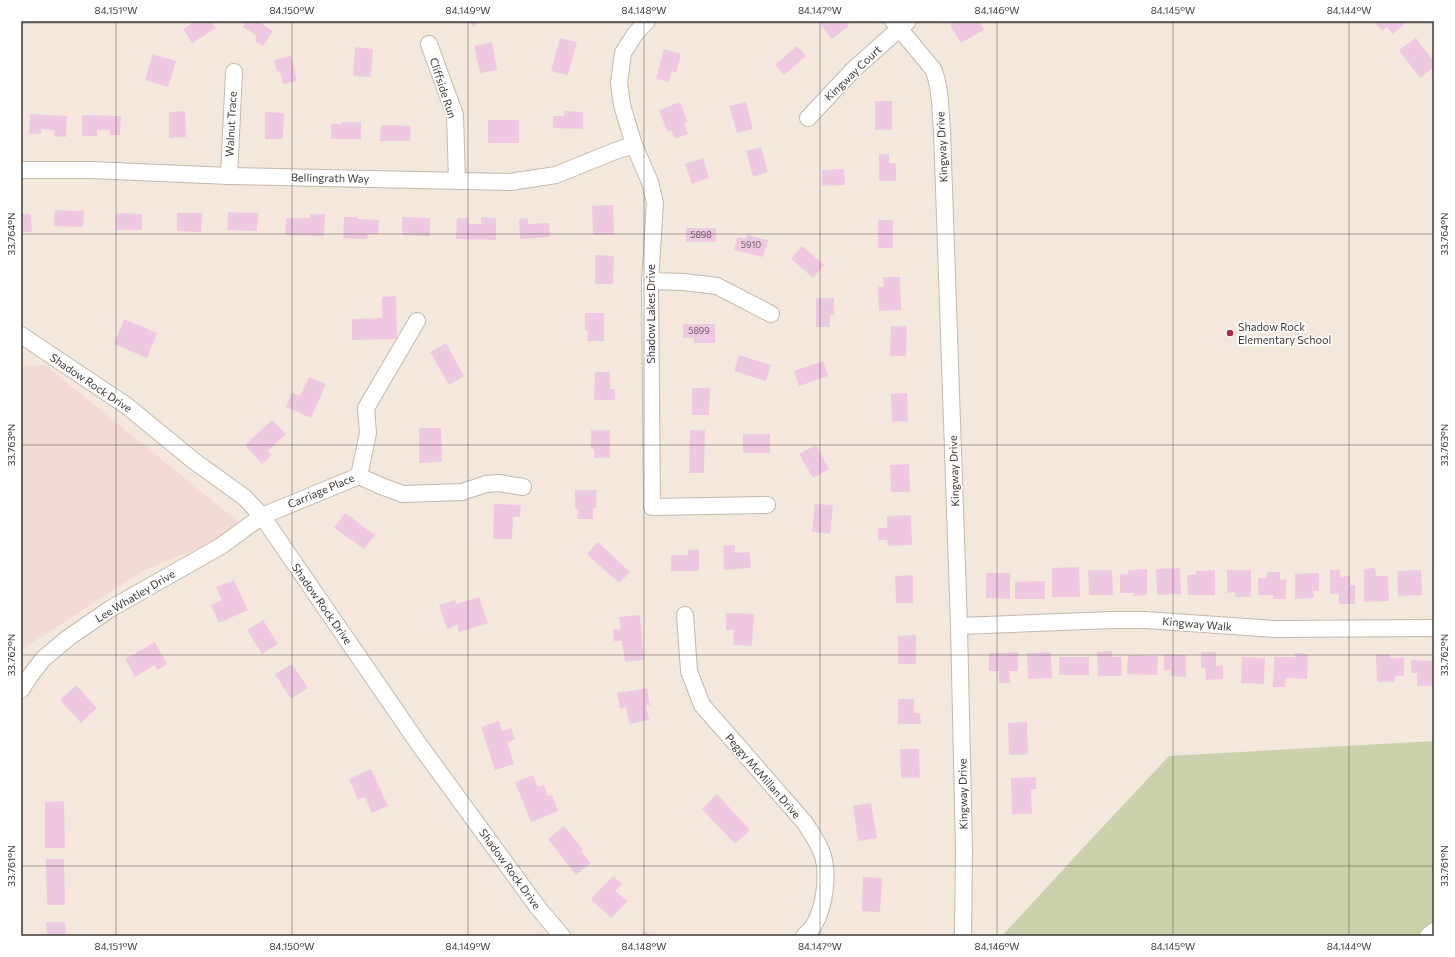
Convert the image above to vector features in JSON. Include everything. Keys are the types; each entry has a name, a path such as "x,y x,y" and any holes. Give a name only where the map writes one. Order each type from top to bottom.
{"street":[{"name":"Shadow Lakes Drive","path":"647,21 635,34 623,53 619,83 622,105 634,146 650,182 655,203 650,281 652,507 767,506"},
{"name":"Kingway Court","path":"808,118 853,70 900,24"},
{"name":"Kingway Drive","path":"900,24 933,69 936,77 939,91 943,146 959,626 964,848 963,936"},
{"name":"Cliffside Run","path":"429,44 454,115 457,180"},
{"name":"Walnut Trace","path":"229,176 234,72"},
{"name":"Bellingrath Way","path":"21,170 91,170 229,176 510,182 556,175 615,151 634,146"},
{"path":"650,281 684,282 717,286 771,314"},
{"name":"Carriage Place","path":"262,516 359,476 368,433 366,408 417,322"},
{"name":"Shadow Rock Drive","path":"21,335 127,406 194,461 244,498 262,516 418,743 539,909 562,936"},
{"path":"359,476 404,494 462,492 486,484 499,483 523,487"},
{"name":"Lee Whatley Drive","path":"21,690 43,659 74,634 110,609 220,546 262,516"},
{"name":"Peggy McMillan Drive","path":"685,615 689,671 702,706 805,823 822,854 824,869 824,892 820,911 814,926 804,936"},
{"name":"Kingway Walk","path":"959,626 1145,620 1274,629 1434,628"},
{"path":"1428,936 1434,932"}],"shaded area":[{"path":"45,365 246,528 143,571 21,650 21,366"}],"green space":[{"path":"1434,741 1434,936 1002,936 1169,756"}],"building":[{"path":"196,21 211,21 216,28 192,43 183,29"},
{"path":"246,21 258,21 273,31 263,46 255,41 257,36 243,27"},
{"path":"468,21 479,21 474,27"},
{"path":"819,21 845,21 849,26 832,39"},
{"path":"957,21 979,21 984,30 961,43 950,25"},
{"path":"1373,21 1402,21 1404,24 1393,34 1387,27 1382,31"},
{"path":"560,38 577,42 568,75 551,71"},
{"path":"1416,38 1434,62 1434,67 1420,78 1399,50"},
{"path":"492,42 497,70 480,73 474,46"},
{"path":"797,46 806,56 784,75 775,65"},
{"path":"355,47 373,49 371,77 353,76"},
{"path":"664,49 681,54 676,73 672,71 669,82 656,79"},
{"path":"153,54 176,61 168,87 145,80"},
{"path":"291,56 297,81 283,84 280,71 277,72 274,60"},
{"path":"875,101 892,101 892,130 875,130"},
{"path":"680,102 688,122 684,123 688,134 675,139 671,130 667,131 659,110"},
{"path":"746,102 753,129 737,133 729,106"},
{"path":"185,111 186,137 169,138 169,112"},
{"path":"565,111 583,112 583,129 553,128 553,116 564,116"},
{"path":"265,112 284,113 283,139 265,139"},
{"path":"30,114 67,116 66,137 54,136 55,130 41,129 41,134 29,134"},
{"path":"82,115 121,116 120,135 110,135 110,130 97,130 97,136 82,136"},
{"path":"488,120 519,120 519,143 488,143"},
{"path":"342,122 361,122 361,139 331,139 331,124 342,124"},
{"path":"381,125 411,126 410,141 380,141"},
{"path":"761,147 768,172 753,177 746,151"},
{"path":"879,154 889,154 889,163 896,163 896,181 879,181"},
{"path":"703,158 709,178 692,184 685,164"},
{"path":"844,169 845,185 822,186 822,170"},
{"path":"613,205 614,235 593,235 592,206"},
{"path":"55,210 84,211 83,227 54,226"},
{"path":"228,212 258,213 257,231 227,230"},
{"path":"116,213 142,214 142,230 116,230"},
{"path":"177,213 202,213 201,232 177,231"},
{"path":"21,214 31,214 32,232 21,232"},
{"path":"310,214 325,214 324,236 285,235 286,218 310,218"},
{"path":"344,217 379,220 378,234 368,234 367,239 343,238"},
{"path":"402,217 430,218 430,236 402,235"},
{"path":"481,217 496,218 496,240 456,239 457,218 469,218 468,224 481,224"},
{"path":"528,218 528,224 549,223 550,237 520,239 519,219"},
{"path":"878,220 893,220 893,248 878,248"},
{"path":"686,228 716,228 716,242 686,242"},
{"path":"747,235 768,240 763,257 734,250 737,237 746,239"},
{"path":"802,246 824,265 813,278 791,259"},
{"path":"595,255 614,256 613,284 595,284"},
{"path":"883,277 900,277 901,310 879,311 878,287 884,286"},
{"path":"396,296 397,339 352,340 352,319 382,318 382,297"},
{"path":"816,298 834,298 834,315 830,315 830,327 816,327"},
{"path":"585,313 604,313 604,341 587,341 588,331 585,331"},
{"path":"124,319 157,333 147,358 114,344"},
{"path":"683,324 715,324 715,343 694,343 694,338 683,338"},
{"path":"891,326 907,326 906,356 890,356"},
{"path":"446,343 464,376 449,385 430,352"},
{"path":"739,355 771,365 766,381 734,371"},
{"path":"823,361 828,376 799,386 794,371"},
{"path":"595,372 610,372 610,389 615,389 615,400 594,400"},
{"path":"309,377 326,384 311,418 286,407 292,393 300,396"},
{"path":"692,388 710,388 709,415 692,415"},
{"path":"907,393 908,421 892,422 891,394"},
{"path":"272,420 286,434 268,451 272,455 262,464 245,445"},
{"path":"419,428 441,428 442,462 419,463"},
{"path":"591,430 610,430 610,458 594,458 594,449 591,449"},
{"path":"690,430 705,430 704,473 689,473"},
{"path":"743,434 770,434 770,453 743,453"},
{"path":"816,445 829,469 813,478 799,454"},
{"path":"909,464 910,492 891,492 890,465"},
{"path":"575,490 597,490 596,508 593,508 593,519 577,519 578,509 575,509"},
{"path":"494,504 521,505 520,517 513,517 512,539 493,539"},
{"path":"815,504 833,505 830,534 812,532"},
{"path":"345,513 375,535 364,549 334,528"},
{"path":"911,515 912,545 888,546 887,540 878,540 878,528 887,528 887,516"},
{"path":"598,542 630,572 619,583 587,554"},
{"path":"735,545 735,553 750,552 751,568 724,570 723,546"},
{"path":"699,549 699,571 671,571 671,555 688,555 688,550"},
{"path":"1079,567 1080,597 1052,597 1052,568"},
{"path":"1180,568 1181,594 1157,595 1156,569"},
{"path":"1375,568 1376,576 1388,576 1389,601 1364,602 1364,569"},
{"path":"1147,569 1147,595 1134,596 1134,593 1120,593 1120,574 1128,574 1128,570"},
{"path":"1088,570 1112,570 1113,595 1089,595"},
{"path":"1215,570 1215,595 1188,595 1187,575 1196,575 1196,571"},
{"path":"1227,570 1251,570 1251,597 1235,597 1235,592 1227,593"},
{"path":"1330,570 1340,570 1340,577 1350,576 1350,585 1355,585 1355,604 1339,604 1339,594 1330,594"},
{"path":"1421,570 1422,595 1398,596 1397,571"},
{"path":"1267,572 1280,572 1280,580 1286,579 1286,599 1273,599 1273,595 1258,595 1258,578 1267,578"},
{"path":"986,573 1010,573 1010,599 986,598"},
{"path":"1319,573 1319,591 1313,591 1314,598 1295,599 1295,574"},
{"path":"913,575 913,603 896,603 895,576"},
{"path":"234,580 248,610 219,623 211,605 222,600 216,587"},
{"path":"1045,581 1045,599 1015,599 1015,582"},
{"path":"479,597 488,623 459,632 457,625 447,629 439,605 455,600 456,604"},
{"path":"726,613 754,614 752,646 733,645 734,630 726,630"},
{"path":"640,615 644,660 625,662 622,641 614,641 613,630 621,629 619,617"},
{"path":"263,620 278,644 262,654 247,630"},
{"path":"916,635 916,664 898,664 898,636"},
{"path":"155,642 167,664 157,670 155,665 135,677 125,659"},
{"path":"1112,651 1112,657 1121,657 1122,676 1098,676 1097,652"},
{"path":"1018,652 1018,671 1009,671 1010,683 999,683 999,671 989,671 989,653"},
{"path":"1051,652 1052,678 1028,679 1027,653"},
{"path":"1201,652 1216,652 1216,666 1223,665 1223,679 1206,680 1205,668 1201,668"},
{"path":"1295,653 1308,654 1307,679 1286,678 1285,687 1273,687 1274,657 1295,657"},
{"path":"1164,654 1186,655 1186,677 1171,676 1171,670 1164,670"},
{"path":"1376,654 1389,654 1390,658 1404,658 1404,676 1395,676 1395,682 1377,682"},
{"path":"1128,655 1158,656 1157,675 1127,674"},
{"path":"1059,657 1089,657 1089,675 1059,675"},
{"path":"1242,657 1265,658 1264,684 1241,683"},
{"path":"1411,660 1434,661 1434,686 1417,686 1417,673 1411,673"},
{"path":"292,664 308,688 291,699 275,674"},
{"path":"76,685 97,708 81,723 60,700"},
{"path":"647,688 650,705 646,705 649,720 629,724 626,707 620,708 617,693"},
{"path":"898,699 914,699 914,713 920,713 921,724 898,724"},
{"path":"499,721 502,731 511,728 515,739 507,742 514,764 495,770 481,727"},
{"path":"1027,722 1028,754 1009,755 1008,723"},
{"path":"900,749 919,749 920,778 901,778"},
{"path":"371,769 388,806 372,813 365,797 358,800 349,779"},
{"path":"533,775 538,787 544,785 548,796 552,795 558,811 531,822 515,782"},
{"path":"1036,777 1036,789 1031,789 1032,814 1012,814 1011,778"},
{"path":"717,794 750,830 735,844 702,809"},
{"path":"64,801 65,848 45,848 45,802"},
{"path":"871,803 877,838 858,841 853,806"},
{"path":"564,826 583,850 581,851 591,863 576,875 548,839"},
{"path":"46,859 64,859 65,905 47,905"},
{"path":"613,876 622,884 615,891 628,901 611,918 591,899"},
{"path":"863,877 882,878 880,912 862,911"},
{"path":"46,922 65,922 66,936 47,936"},
{"path":"645,931 651,936 640,936"}],"place":[{"name":"Shadow Rock Elementary School","path":"1230,333"}]}
